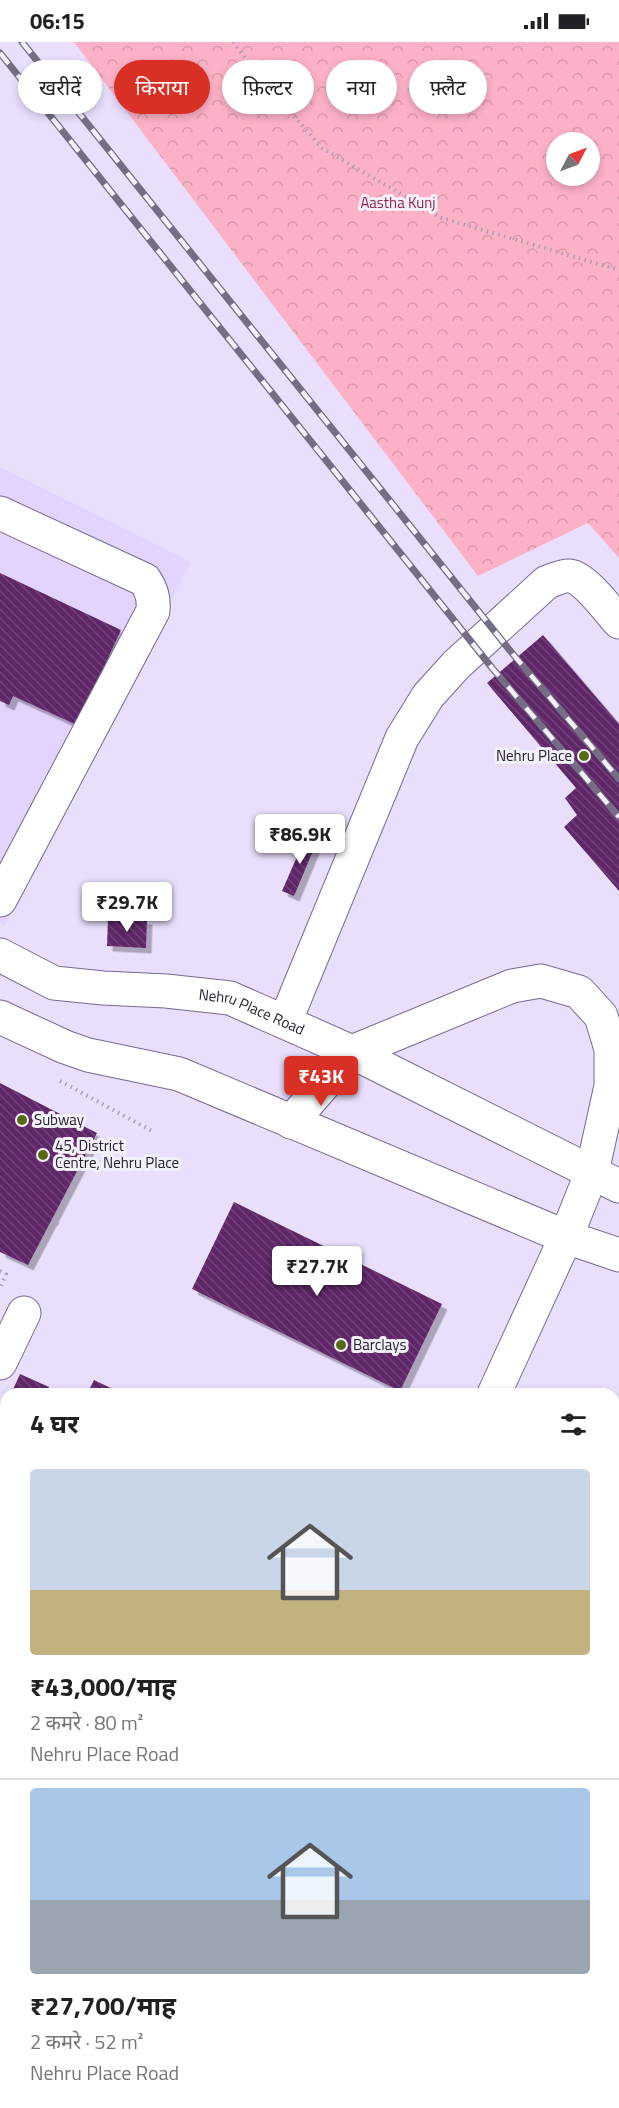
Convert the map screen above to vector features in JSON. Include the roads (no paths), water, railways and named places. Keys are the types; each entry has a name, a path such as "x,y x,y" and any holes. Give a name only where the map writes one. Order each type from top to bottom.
{"street":[{"path":"0,513 145,580 154,599 153,611 2,890"},
{"path":"285,1022 402,738 428,696 456,665 547,582 572,576 591,590 619,622"},
{"name":"Nehru Place Road","path":"0,955 54,983 230,998 352,1052 606,1179"},
{"path":"291,1122 352,1052 512,986 541,981 579,992 601,1016 611,1049 606,1179 566,1237 497,1388"},
{"path":"0,1017 88,1055 179,1074 566,1237 619,1255"},
{"path":"0,1363 24,1313"}],"railway":[{"path":"22,42 512,653 619,779"},
{"path":"0,53 493,669 619,817"}],"place":[{"name":"Nehru Place","path":"584,756"},
{"name":"Subway","path":"22,1120"},
{"name":"45, District Centre, Nehru Place","path":"43,1155"},
{"name":"Barclays","path":"341,1345"}],"park label":[{"name":"Aastha Kunj","path":"398,203"}]}
